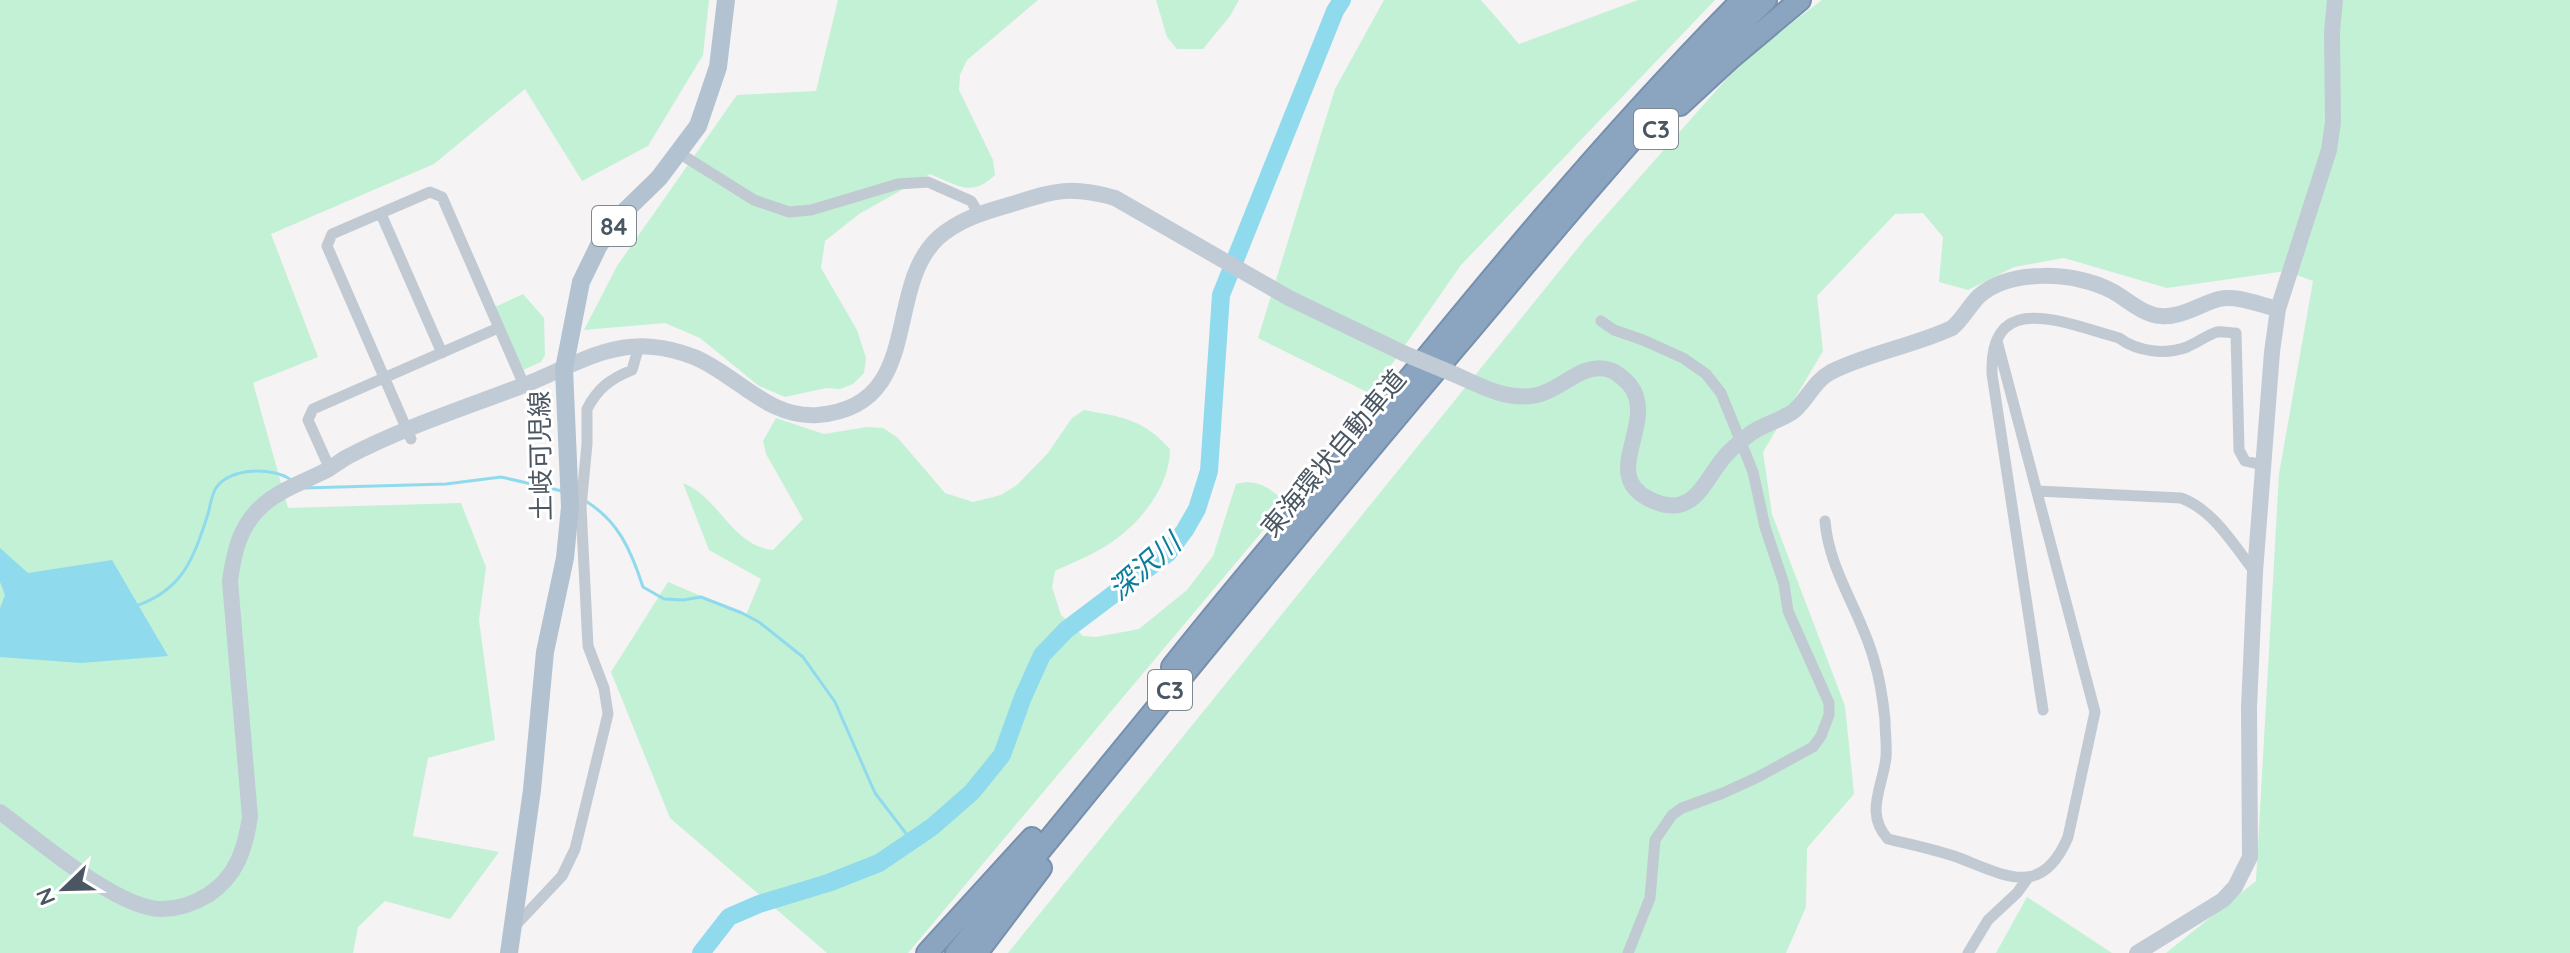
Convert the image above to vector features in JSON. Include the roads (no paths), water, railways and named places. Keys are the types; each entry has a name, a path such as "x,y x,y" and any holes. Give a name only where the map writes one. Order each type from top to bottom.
{"highway":[{"path":"1689,54 1734,0"},
{"name":"東海環状自動車道","path":"946,953 1040,830 1227,597 1485,286 1625,121 1742,0"},
{"name":"東海環状自動車道","path":"956,953 1172,687 1522,268 1654,114 1766,0"},
{"name":"C3","path":"1522,268 1685,101 1800,0"},
{"path":"977,953 1116,768 1172,687"},
{"path":"927,953 1040,830"}],"main road":[{"name":"土岐可児線","path":"509,953 532,790 545,652 576,507 576,477 564,369 581,282 599,245 623,213 679,153 698,126 718,67 726,0"}],"street":[{"path":"2137,953 2223,900 2235,887 2250,857 2249,708 2255,572 2272,352 2278,309 2329,150 2333,122 2332,32 2335,0"},
{"path":"679,153 754,200 789,212 811,210 898,184 928,182 971,201 979,214"},
{"path":"0,812 108,890 136,905 162,909 184,905 218,888 235,870 246,845 250,817 231,600 232,561 236,544 253,515 264,504 330,469 346,457 410,435 461,407 599,354 633,346 650,346 695,357 758,397 798,415 842,411 863,400 880,383 892,363 912,282 922,259 937,239 979,214 1059,190 1072,189 1115,198 1289,298 1498,394 1522,397 1553,390 1579,373 1598,368 1612,370 1632,388 1638,403 1639,419 1628,452 1627,469 1633,484 1645,498 1660,504 1678,505 1694,498 1728,452 1753,432 1794,411 1824,376 1952,328 1963,319 1978,297 2014,277 2034,275 2090,282 2159,316 2174,315 2233,297 2278,309"},
{"path":"410,435 327,246 332,234 430,192 442,197 524,385"},
{"path":"381,214 442,353"},
{"path":"2043,710 1992,374 1991,358 2001,332 2010,324 2034,316 2119,338 2146,351 2172,351 2217,332 2236,333 2239,450 2245,461 2263,465"},
{"path":"1601,321 1614,330 1683,358 1706,374 1721,393 1760,493 1765,527 1784,584 1788,611 1829,703 1829,715 1813,747 1756,778 1672,815 1655,840 1650,898 1628,953"},
{"path":"330,469 308,420 313,409 498,328"},
{"path":"1825,521 1833,563 1874,658 1883,702 1886,760 1874,814 1881,831 1888,839 1951,855 2010,877 2041,875 2062,850 2068,837 2095,712 1997,341"},
{"path":"576,477 587,444 587,409 595,393 611,379 632,370 637,353 633,346"},
{"path":"2037,491 2181,498 2209,515 2255,572"},
{"path":"514,927 562,876 575,849 608,714 604,688 588,646 576,507"},
{"path":"1968,953 1988,920 2028,878"}],"water":[{"path":"0,548 28,573 112,560 168,656 81,663 0,657 0,608 5,595 0,582"}],"waterway":[{"name":"深沢川","path":"701,953 729,917 879,863 932,827 972,792 1002,755 1042,655 1066,630 1168,553 1185,530 1197,509 1209,471 1221,295 1342,0"},
{"path":"136,606 165,591 184,572 196,547 214,491 222,481 252,471 274,473 291,480"},
{"path":"304,488 446,484 501,477 562,491"},
{"path":"584,500 606,517 622,537 643,587 664,599 701,597 742,613 759,622 803,657 835,702 875,793 911,840"}]}
